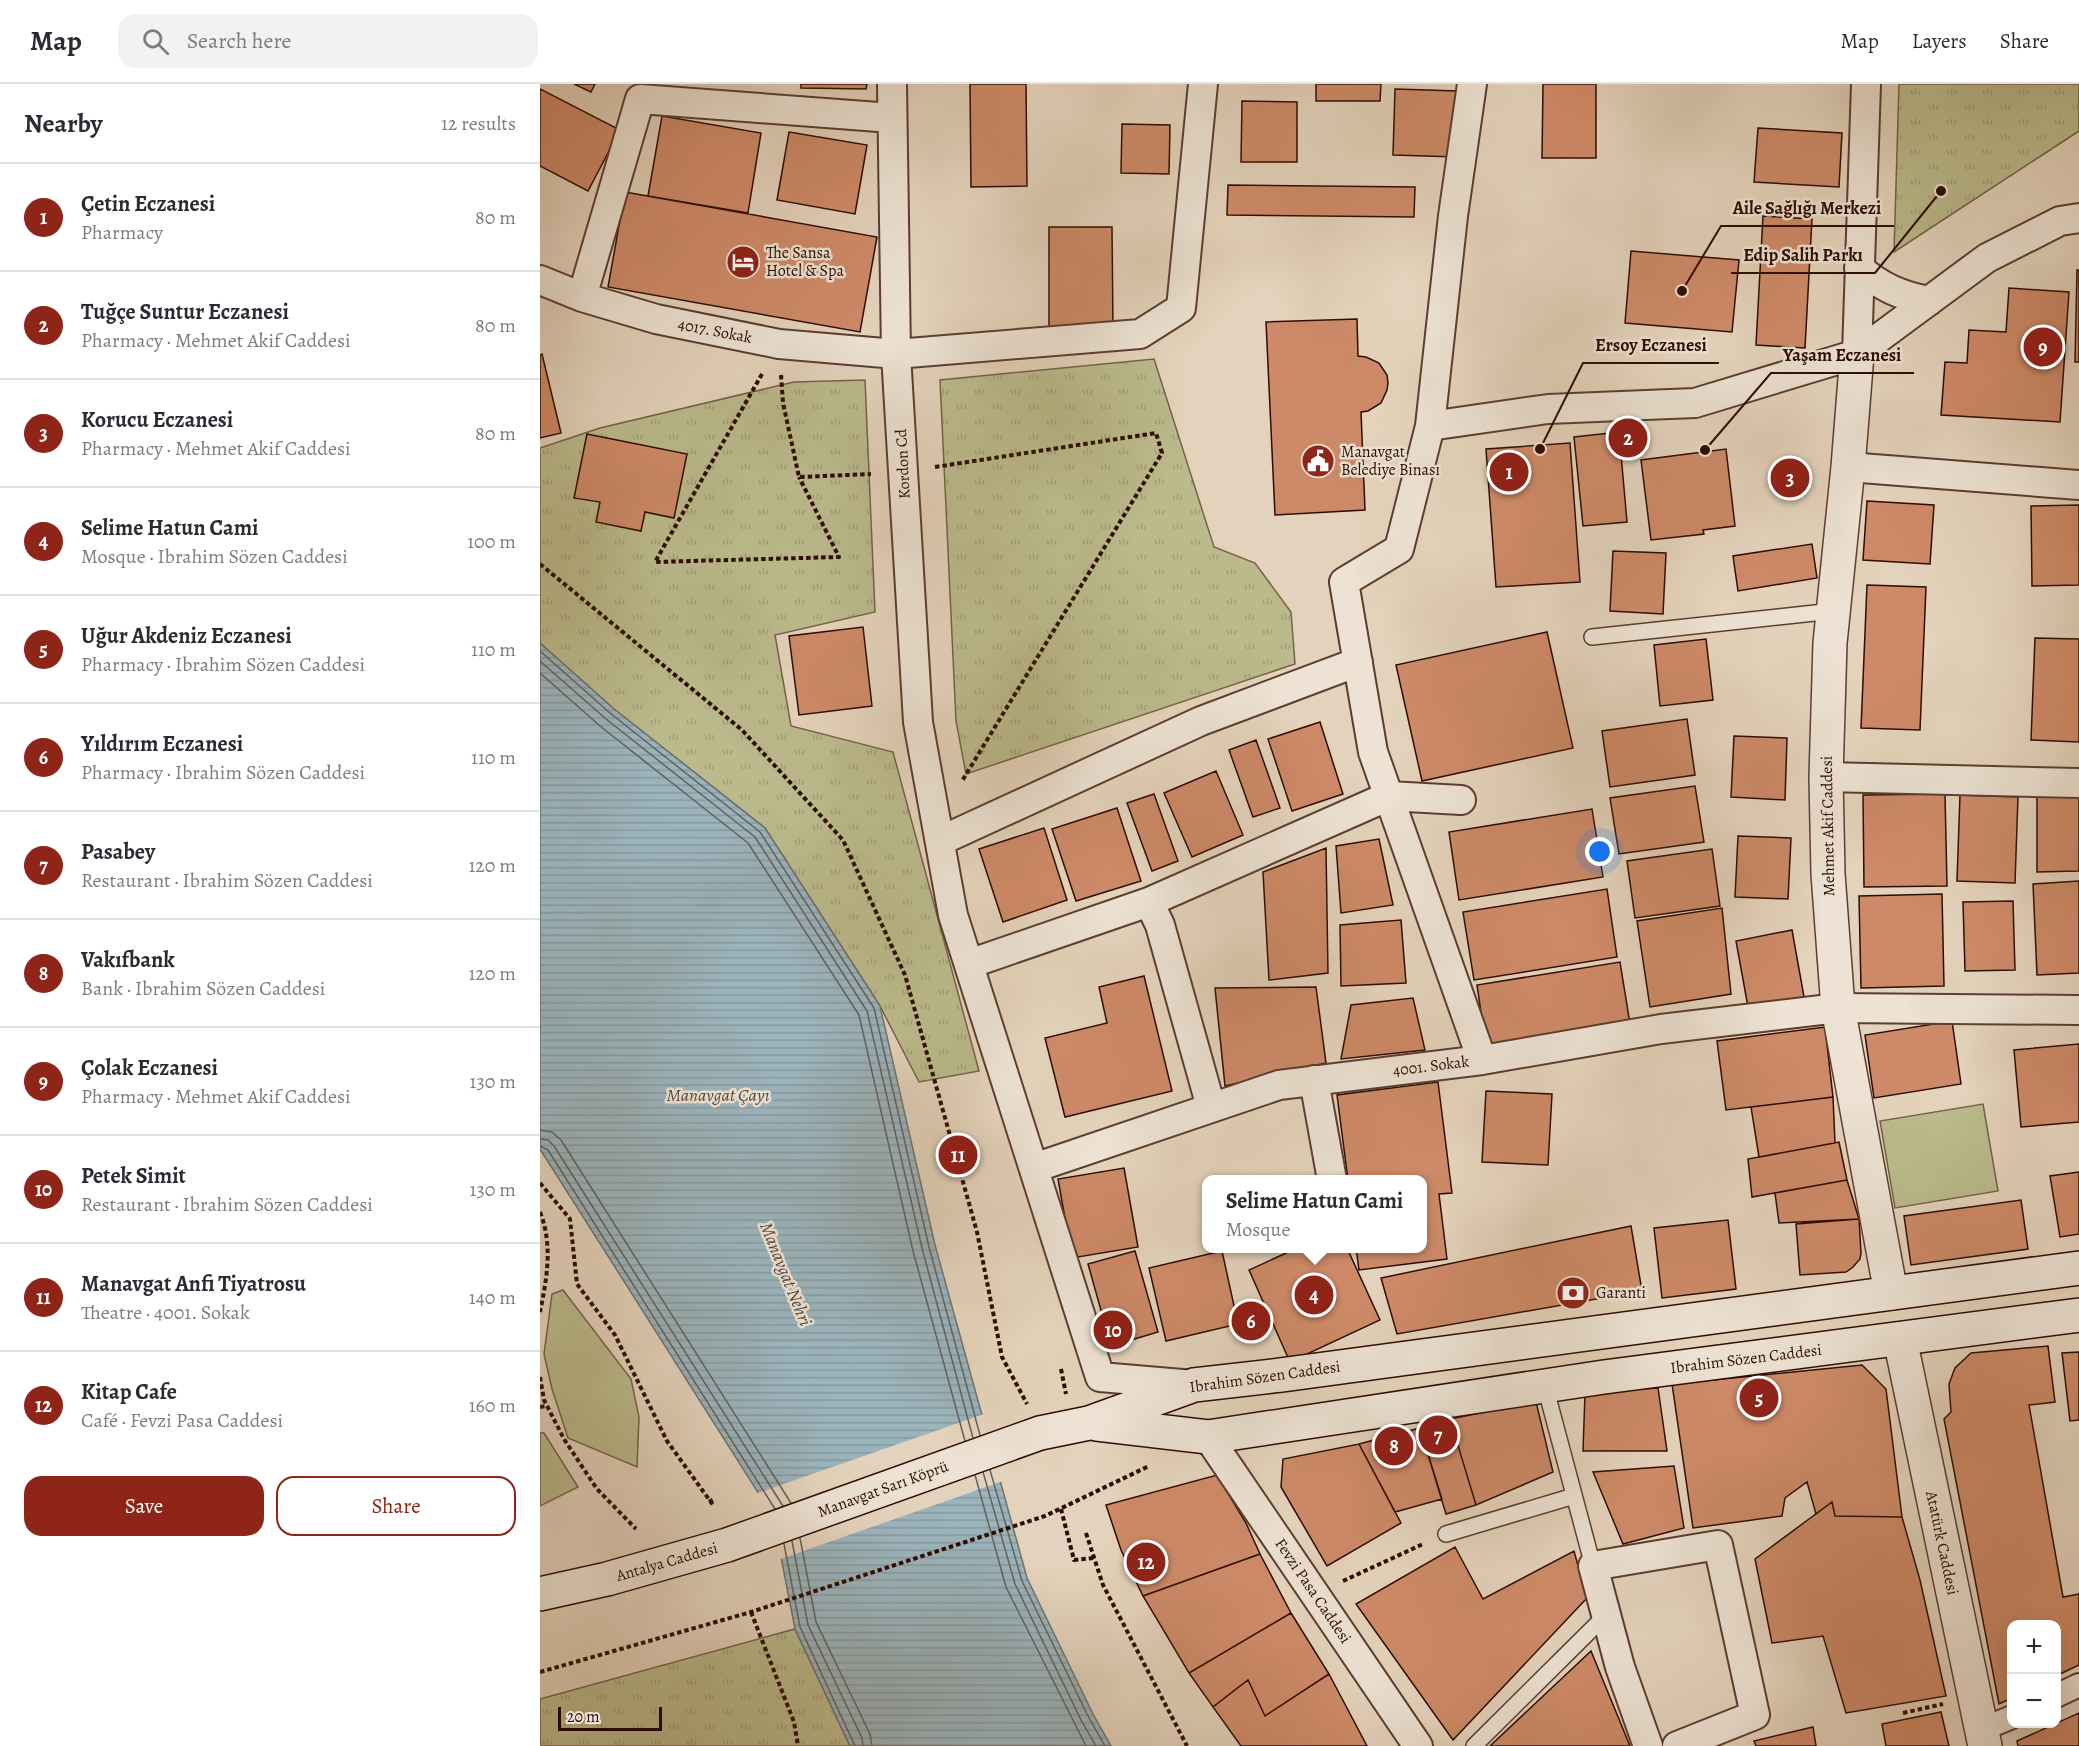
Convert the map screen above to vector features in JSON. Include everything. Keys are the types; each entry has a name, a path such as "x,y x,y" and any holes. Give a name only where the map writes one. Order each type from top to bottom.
{"main road":[{"name":"Mehmet Akif Caddesi","path":"1857,354 1830,643 1826,777 1828,873 1838,1008 1891,1293"},
{"name":"Ibrahim Sözen Caddesi","path":"1089,1423 1194,1385 2079,1268"},
{"name":"Ibrahim Sözen Caddesi","path":"1089,1423 1208,1437 1545,1386 2079,1315"},
{"name":"Atatürk Caddesi","path":"1900,1339 1983,1738"},
{"path":"1036,1423 1089,1423"},
{"name":"Manavgat Sarı Köprü","path":"727,1545 1036,1423"},
{"name":"Antalya Caddesi","path":"540,1594 607,1579 727,1545"},
{"name":"Antalya Caddesi","path":"540,1606 607,1579"}],"street":[{"name":"Kordon Cd","path":"892,84 896,354 918,722 953,915 1100,1377 1194,1385"},
{"name":"4017. Sokak","path":"540,280 582,297 656,319 778,344 896,354 1140,334 1180,308 1203,84"},
{"path":"1473,84 1453,216 1430,426 1399,549 1344,582 1373,752 1482,1060"},
{"path":"1857,354 1866,84"},
{"path":"582,297 639,92 892,118"},
{"path":"1430,426 1548,409 1695,403 1857,354 1988,258 2060,221 2079,218"},
{"path":"1859,268 1874,281 1892,291 1908,298 1929,301"},
{"path":"1848,467 2079,484"},
{"path":"938,832 1201,721 1358,662"},
{"path":"1826,777 2079,783"},
{"path":"969,964 1149,902 1389,796 1461,800"},
{"path":"1149,902 1160,926 1211,1107"},
{"name":"4001. Sokak","path":"1034,1168 1279,1085 1482,1060 1661,1029 1838,1008 2079,1010"},
{"path":"1314,1080 1331,1175"},
{"name":"Fevzi Pasa Caddesi","path":"1208,1437 1418,1746"},
{"path":"1648,1746 1620,1667 1593,1566 1718,1545 1755,1715 1713,1739 1677,1746"},
{"path":"2061,1694 2079,1685"},
{"path":"1983,1738 2007,1721"}],"lane":[{"path":"1592,637 1833,611"},
{"path":"1545,1386 1593,1566"},
{"path":"1446,1534 1574,1496"},
{"path":"1474,1746 1606,1614"}],"path":[{"path":"778,344 783,403 799,477 838,557 655,562 778,344"},
{"path":"799,477 903,472 1156,433 1162,453 938,832"},
{"path":"540,564 742,730 843,840 905,975 977,1232 1002,1357 1036,1423"},
{"path":"540,1183 570,1219 578,1284 615,1335 667,1441 713,1505 711,1499"},
{"path":"540,1212 549,1245 547,1281 540,1312"},
{"path":"540,1377 547,1406 564,1439 597,1488 636,1529"},
{"path":"540,1407 547,1406"},
{"path":"540,1672 751,1612 1045,1516 1156,1462"},
{"path":"1061,1509 1074,1560 1094,1558"},
{"path":"1086,1533 1103,1586 1187,1746"},
{"path":"1314,1593 1446,1534"},
{"path":"751,1612 794,1722 798,1746"},
{"path":"1903,1713 1974,1697"}],"green space":[{"path":"1899,84 2079,84 2079,131 1894,252"},
{"path":"1154,359 1214,547 1255,563 1291,612 1295,664 966,774 956,721 940,380"},
{"path":"865,380 875,612 775,635 791,726 893,752 979,1071 919,1082 880,1006 765,828 614,709 540,643 540,448 600,428 794,382"},
{"path":"1983,1104 1998,1191 1895,1208 1880,1121"},
{"path":"563,1290 631,1379 639,1417 637,1467 568,1438 552,1389 544,1354 552,1294"},
{"path":"540,1433 544,1433 578,1487 540,1506"},
{"path":"795,1629 850,1746 540,1746 540,1699"}],"water":[{"name":"Manavgat Çayı","path":"540,643 614,709 765,828 880,1006 935,1245 1027,1578 1111,1746 850,1746 795,1629 773,1516 540,1149"}],"pier":[{"path":"984,1414 1003,1481 778,1560 770,1518 755,1494"}],"building":[{"path":"574,84 595,84 591,92"},
{"path":"801,84 867,84 866,89 801,88"},
{"path":"970,84 1026,84 1027,186 971,187"},
{"path":"1316,84 1381,84 1380,101 1316,101"},
{"path":"1543,84 1596,84 1596,158 1542,158"},
{"path":"540,89 620,130 588,191 540,166"},
{"path":"1395,89 1458,91 1457,157 1393,155"},
{"path":"1242,101 1297,102 1297,162 1241,162"},
{"path":"662,116 761,133 748,213 648,196"},
{"path":"1122,124 1170,125 1169,174 1121,173"},
{"path":"1758,128 1842,133 1839,187 1754,182"},
{"path":"789,132 867,145 855,214 777,200"},
{"path":"1228,185 1415,187 1414,217 1227,215"},
{"name":"The Sansa Hotel & Spa","path":"625,192 877,237 860,332 608,287"},
{"path":"1763,216 1812,219 1805,348 1756,345"},
{"path":"1049,227 1112,227 1113,330 1049,330"},
{"path":"1631,251 1739,260 1732,332 1625,323"},
{"path":"2077,270 2079,270 2079,362 2075,362"},
{"path":"2009,288 2069,292 2060,422 1941,415 1945,362 1967,363 1969,330 2006,332"},
{"name":"Manavgat Belediye Binası","path":"1357,319 1358,356 1379,363 1387,375 1388,383 1381,403 1368,411 1361,412 1365,510 1275,515 1266,322"},
{"path":"542,354 561,433 540,438 540,355"},
{"path":"1619,432 1627,522 1583,526 1574,437"},
{"path":"587,434 687,454 674,518 645,512 641,531 596,522 600,502 574,498"},
{"path":"1570,443 1580,582 1496,587 1486,449"},
{"path":"1726,449 1735,526 1703,530 1704,534 1651,540 1641,460"},
{"path":"1867,501 1934,505 1930,564 1863,560"},
{"path":"2079,505 2079,585 2032,586 2031,506"},
{"path":"1812,544 1817,578 1738,591 1733,556"},
{"path":"1613,551 1666,553 1663,614 1610,611"},
{"path":"1867,585 1926,587 1920,730 1861,728"},
{"path":"863,627 872,706 799,715 789,636"},
{"path":"1547,632 1573,748 1422,781 1396,665"},
{"path":"2035,638 2079,639 2079,742 2031,740"},
{"path":"1706,639 1713,700 1660,706 1654,645"},
{"path":"1687,719 1695,775 1610,787 1602,731"},
{"path":"1320,722 1343,794 1292,811 1268,739"},
{"path":"1734,736 1787,738 1785,800 1731,797"},
{"path":"1256,740 1280,808 1253,817 1229,750"},
{"path":"1216,771 1243,835 1192,857 1164,793"},
{"path":"1695,786 1704,842 1619,854 1610,798"},
{"path":"2037,788 2079,788 2079,871 2037,872"},
{"path":"1154,794 1178,861 1152,871 1127,803"},
{"path":"1945,794 1947,886 1864,887 1863,795"},
{"path":"1960,795 2018,797 2015,883 1957,881"},
{"path":"1117,808 1141,881 1076,901 1052,829"},
{"path":"1592,809 1603,877 1459,900 1449,832"},
{"path":"1044,828 1067,900 1003,922 979,849"},
{"path":"1738,836 1791,838 1788,899 1735,897"},
{"path":"1379,839 1393,905 1341,913 1336,846"},
{"path":"1326,848 1328,973 1269,980 1263,872"},
{"path":"1712,849 1720,906 1635,918 1627,861"},
{"path":"2079,881 2079,973 2037,975 2033,884"},
{"path":"1607,889 1617,957 1474,980 1463,912"},
{"path":"1942,894 1944,986 1861,988 1859,896"},
{"path":"2013,901 2015,970 1965,971 1963,902"},
{"path":"1722,908 1731,994 1650,1007 1637,921"},
{"path":"1401,920 1406,983 1341,986 1340,925"},
{"path":"1792,930 1806,1008 1750,1018 1736,941"},
{"path":"1620,962 1631,1030 1487,1053 1477,985"},
{"path":"1144,976 1172,1091 1065,1117 1045,1038 1107,1023 1099,987"},
{"path":"1316,987 1326,1063 1225,1086 1215,988"},
{"path":"1413,998 1425,1050 1341,1059 1351,1005"},
{"path":"1952,1021 1961,1084 1874,1098 1865,1035"},
{"path":"1825,1027 1833,1097 1726,1110 1717,1041"},
{"path":"2079,1044 2079,1122 2021,1127 2014,1050"},
{"path":"1438,1082 1452,1193 1439,1194 1447,1259 1359,1270 1357,1253 1427,1253 1427,1175 1347,1175 1337,1095"},
{"path":"1486,1091 1552,1094 1548,1165 1482,1162"},
{"path":"1833,1097 1835,1143 1759,1157 1751,1107"},
{"path":"1839,1142 1847,1180 1752,1197 1748,1159"},
{"path":"1124,1168 1138,1247 1072,1258 1058,1179"},
{"path":"2079,1172 2079,1234 2060,1237 2050,1176"},
{"path":"1847,1180 1859,1219 1779,1223 1775,1193"},
{"path":"2021,1200 2028,1249 1911,1265 1904,1216"},
{"path":"1859,1219 1861,1253 1860,1259 1853,1267 1846,1272 1800,1275 1796,1224"},
{"path":"1728,1220 1736,1289 1662,1298 1654,1228"},
{"path":"1631,1226 1642,1291 1397,1334 1381,1278"},
{"path":"1135,1251 1158,1332 1111,1346 1088,1264"},
{"path":"1213,1253 1222,1253 1238,1324 1166,1341 1149,1268"},
{"path":"1286,1253 1349,1253 1380,1320 1290,1362 1249,1270"},
{"path":"2048,1346 2055,1402 2029,1405 2063,1597 2079,1594 2079,1665 2061,1674 2061,1620 2007,1620 2007,1700 1999,1704 1944,1419 1951,1412 1949,1384 1955,1368 1971,1353"},
{"path":"2079,1352 2079,1420 2070,1421 2062,1353"},
{"path":"1862,1365 1886,1389 1902,1517 1835,1516 1832,1502 1816,1514 1807,1482 1785,1498 1782,1516 1693,1528 1672,1384"},
{"path":"1658,1388 1667,1451 1583,1451 1585,1393"},
{"path":"1536,1402 1553,1472 1476,1505 1450,1419"},
{"path":"1450,1419 1476,1505 1446,1514 1420,1428"},
{"path":"1420,1428 1442,1499 1395,1512 1359,1444"},
{"path":"1359,1444 1401,1523 1327,1566 1281,1487 1283,1459"},
{"path":"1674,1466 1684,1528 1623,1544 1593,1472"},
{"path":"1217,1475 1246,1523 1260,1554 1143,1596 1121,1550 1106,1505"},
{"path":"1832,1502 1835,1516 1902,1517 1920,1580 1946,1696 1846,1713 1823,1636 1772,1643 1755,1559"},
{"path":"1455,1547 1483,1599 1574,1551 1587,1598 1453,1740 1356,1604"},
{"path":"1260,1554 1291,1613 1189,1673 1143,1596"},
{"path":"1291,1613 1329,1674 1265,1716 1248,1680 1213,1707 1189,1673"},
{"path":"1591,1651 1630,1746 1490,1746"},
{"path":"1329,1674 1367,1746 1241,1746 1213,1707 1248,1680 1265,1716"},
{"path":"1941,1712 1949,1746 1886,1746 1882,1724"},
{"path":"2079,1713 2079,1746 2018,1746 2017,1741 2046,1728 2061,1728 2061,1721"},
{"path":"1813,1727 1816,1746 1756,1746 1754,1741"}],"place":[{"name":"Edip Salih Parkı","path":"1941,191"},
{"name":"The Sansa Hotel & Spa","path":"743,262"},
{"name":"Aile Sağlığı Merkezi","path":"1682,291"},
{"name":"Çolak Eczanesi","path":"2043,347"},
{"name":"Tuğçe Suntur Eczanesi","path":"1628,438"},
{"name":"Ersoy Eczanesi","path":"1540,449"},
{"name":"Yaşam Eczanesi","path":"1705,450"},
{"name":"Manavgat Belediye Binası","path":"1318,461"},
{"name":"Çetin Eczanesi","path":"1509,472"},
{"name":"Korucu Eczanesi","path":"1790,478"},
{"name":"Manavgat Anfi Tiyatrosu","path":"958,1155"},
{"name":"Garanti","path":"1573,1293"},
{"name":"Selime Hatun Cami","path":"1314,1295"},
{"name":"Yıldırım Eczanesi","path":"1251,1321"},
{"name":"Petek Simit","path":"1113,1330"},
{"name":"Uğur Akdeniz Eczanesi","path":"1759,1398"},
{"name":"Pasabey","path":"1438,1435"},
{"name":"Vakıfbank","path":"1394,1446"},
{"name":"Kitap Cafe","path":"1146,1562"}],"water label":[{"name":"Manavgat Nehri","path":"786,1274"}]}
